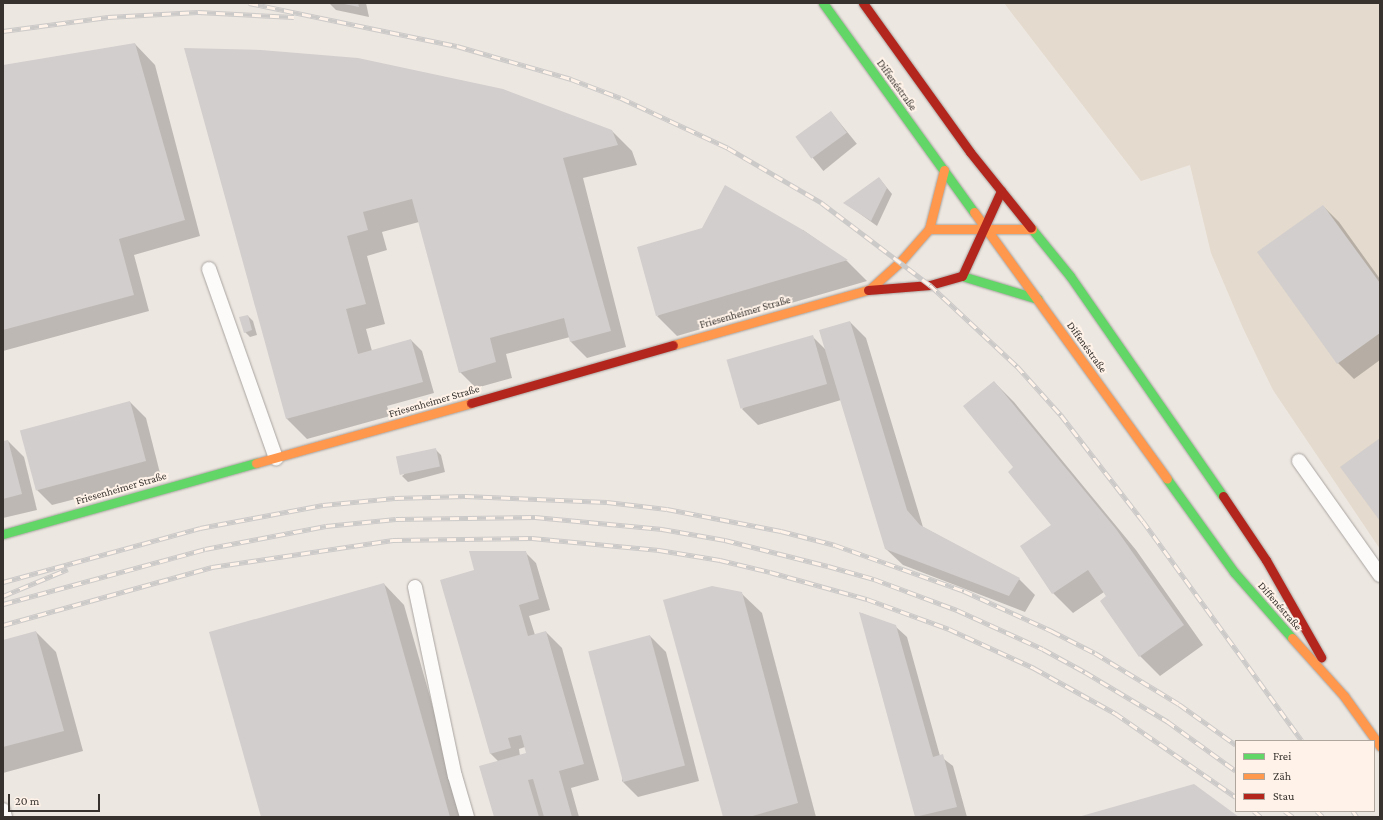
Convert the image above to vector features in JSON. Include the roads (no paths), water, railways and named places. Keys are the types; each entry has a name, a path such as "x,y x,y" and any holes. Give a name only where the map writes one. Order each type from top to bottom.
{"main road":[{"name":"Diffenéstraße","path":"823,3 1234,572 1344,696 1380,746"},
{"name":"Diffenéstraße","path":"863,3 970,152 1070,276 1170,417 1266,560 1344,696"},
{"path":"944,170 928,229 1032,229"},
{"path":"1001,191 986,228 962,276 1038,299"},
{"name":"Friesenheimer Straße","path":"870,289 901,261 928,229"},
{"name":"Friesenheimer Straße","path":"3,534 870,289 930,285 962,276"}],"lane":[{"path":"209,269 276,458"},
{"path":"1299,461 1380,575"},
{"path":"415,587 455,776 467,817"},
{"path":"3,810 5,817"}],"railway":[{"path":"249,3 457,46 571,79 621,98 728,148 822,203 930,285 1017,366 1061,415 1143,521 1301,740"},
{"path":"3,31 108,17 198,12 294,17"},
{"path":"3,582 200,528 323,505 395,498 465,496 607,502 667,509 781,531 835,545 964,591 1052,631 1095,653 1179,704 1235,744"},
{"path":"3,604 205,549 326,526 396,519 535,517 662,529 725,540 828,566 874,579 957,610 1043,649 1085,672 1167,721 1235,770"},
{"path":"3,625 212,567 393,540 532,538 659,550 720,560 770,572 867,599 949,629 1034,668 1115,713 1235,796"},
{"path":"3,596 68,569"},
{"path":"1255,812 1261,817"},
{"path":"1286,812 1293,817"},
{"path":"1318,812 1323,817"},
{"path":"1354,812 1357,817"}]}
